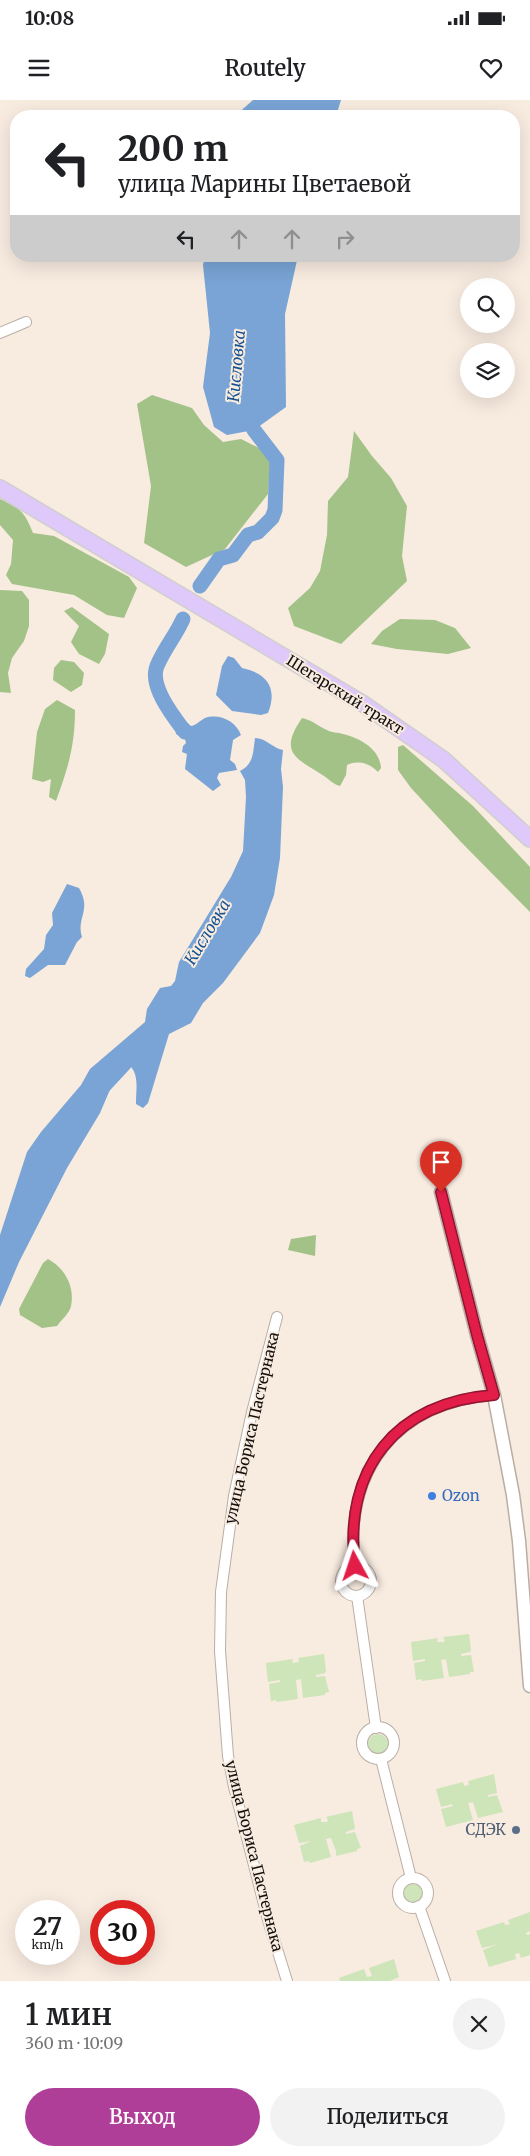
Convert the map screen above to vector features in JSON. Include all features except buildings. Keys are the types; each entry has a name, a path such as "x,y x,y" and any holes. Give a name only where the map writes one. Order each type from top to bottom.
{"main road":[{"name":"Шегарский тракт","path":"0,488 308,670 430,749 530,839"}],"street":[{"path":"0,332 26,322"},
{"path":"441,1192 494,1395 516,1522 530,1686"},
{"name":"улица Бориса Пастернака","path":"277,1317 252,1412 234,1496 221,1592 220,1653 224,1716 233,1779 268,1920 288,1981"},
{"path":"355,1566 352,1537 357,1501 372,1464 390,1440 416,1418 436,1407 461,1399 494,1395"},
{"path":"355,1566 365,1569 370,1577 370,1588 362,1595 357,1596 344,1591 341,1582 343,1573 355,1566"},
{"path":"357,1596 376,1728"},
{"path":"376,1728 391,1733 394,1744 391,1754 381,1759 368,1756 362,1747 366,1732 376,1728"},
{"path":"381,1759 411,1878"},
{"path":"411,1878 419,1879 427,1886 428,1896 426,1901 420,1906 415,1908 406,1905 400,1898 401,1884 411,1878"},
{"path":"420,1906 445,1981"}],"green space":[{"path":"152,395 192,408 204,425 223,442 241,439 271,454 268,494 225,549 186,567 144,543 151,486 137,404"},
{"path":"354,431 391,478 407,506 402,556 407,581 341,644 294,626 288,608 310,588 320,571 327,535 328,501 348,477"},
{"path":"0,499 13,505 21,512 33,533 54,536 129,577 137,588 124,618 107,615 74,595 12,584 6,575 11,564 13,540 0,525"},
{"path":"0,590 22,591 29,600 29,626 24,641 12,658 8,673 11,693 0,692"},
{"path":"72,607 109,634 105,654 99,664 79,654 71,642 79,626 64,611"},
{"path":"400,619 435,620 455,628 471,648 448,654 397,649 371,644 382,631"},
{"path":"61,660 74,662 84,673 82,685 71,692 53,680 54,668"},
{"path":"57,700 75,710 74,735 70,757 56,801 49,797 51,779 43,782 32,779 37,732 45,709"},
{"path":"302,718 329,731 341,733 368,745 377,755 381,768 378,772 364,763 351,763 347,765 346,775 340,786 333,783 298,759 291,747 291,739"},
{"path":"403,745 473,806 530,867 530,912 411,788 398,770 398,747"},
{"path":"316,1235 315,1256 288,1250 291,1239"},
{"path":"48,1259 64,1273 70,1285 72,1299 69,1311 57,1326 42,1328 20,1315 19,1309 43,1263"},
{"path":"469,1634 471,1650 461,1654 461,1656 471,1655 474,1672 449,1677 446,1659 441,1660 444,1678 416,1680 414,1663 425,1661 425,1659 413,1661 411,1642 438,1638 437,1642 443,1642 445,1641 443,1637"},
{"path":"324,1654 326,1671 316,1675 316,1677 325,1676 329,1692 325,1693 325,1695 303,1698 301,1679 296,1680 298,1699 271,1701 269,1684 280,1682 280,1680 268,1682 266,1663 293,1659 292,1663 299,1662 298,1658"},
{"path":"374,1734 382,1734 388,1740 388,1748 382,1754 374,1754 368,1748 368,1740"},
{"path":"494,1774 497,1793 488,1795 488,1797 497,1795 503,1812 478,1818 473,1802 468,1803 473,1820 446,1827 441,1809 453,1806 452,1804 441,1807 436,1789 463,1782 464,1786 469,1785 468,1781"},
{"path":"352,1811 355,1829 346,1832 346,1834 355,1832 361,1848 357,1849 357,1851 336,1856 331,1838 326,1839 331,1857 310,1863 309,1861 304,1862 300,1846 311,1841 299,1843 294,1825 321,1818 321,1822 327,1822 326,1817"},
{"path":"409,1884 417,1884 423,1890 423,1898 417,1904 409,1904 403,1898 403,1890"},
{"path":"530,1912 530,1931 526,1933 527,1935 530,1934 530,1955 521,1958 519,1953 515,1954 516,1959 489,1967 483,1950 498,1944 482,1948 476,1931 504,1922 505,1925 510,1924 508,1920"},
{"path":"394,1959 399,1977 390,1981 340,1981 339,1978 364,1969 367,1977 372,1976 369,1968"}],"water":[{"path":"253,100 341,100 338,110 242,110"},
{"path":"204,262 297,262 285,314 286,407 254,430 227,435 214,427 203,387 210,333"},
{"path":"228,656 234,658 242,668 258,674 268,683 272,696 268,713 261,715 232,711 216,695 222,666"},
{"path":"174,716 181,717 191,726 205,718 221,717 231,722 239,730 241,735 233,740 230,760 235,764 237,770 219,773 217,778 221,785 213,791 185,769 187,754 182,752 183,746 186,743 185,739 176,734"},
{"path":"255,738 259,738 283,750 280,858 274,895 260,933 223,983 203,1003 191,1023 169,1034 148,1103 143,1108 136,1104 137,1084 135,1073 121,1058 117,1064 112,1085 100,1113 67,1168 19,1262 0,1307 0,1235 27,1152 41,1132 81,1085 90,1069 145,1022 147,1009 160,988 171,986 175,981 179,962 231,877 243,851 246,797 245,780 240,771 250,761"},
{"path":"67,884 79,888 83,896 82,937 77,942 65,965 48,965 30,978 25,976 26,969 44,949 46,935 53,925 52,913"}],"waterway":[{"name":"Кисловка","path":"200,586 219,559 233,555 248,535 258,532 272,518 275,510 277,460 254,430 249,420 248,411"},
{"name":"Кисловка","path":"183,619 160,660 155,674 159,691 174,718 185,732"},
{"name":"Кисловка","path":"101,1089 140,1047"}],"place":[{"name":"Ozon","path":"432,1496"},
{"name":"СДЭК","path":"516,1830"}],"route":[{"path":"355,1566 352,1537 357,1501 372,1464 390,1440 398,1431 416,1418 436,1407 461,1399 494,1395 441,1192"}]}
